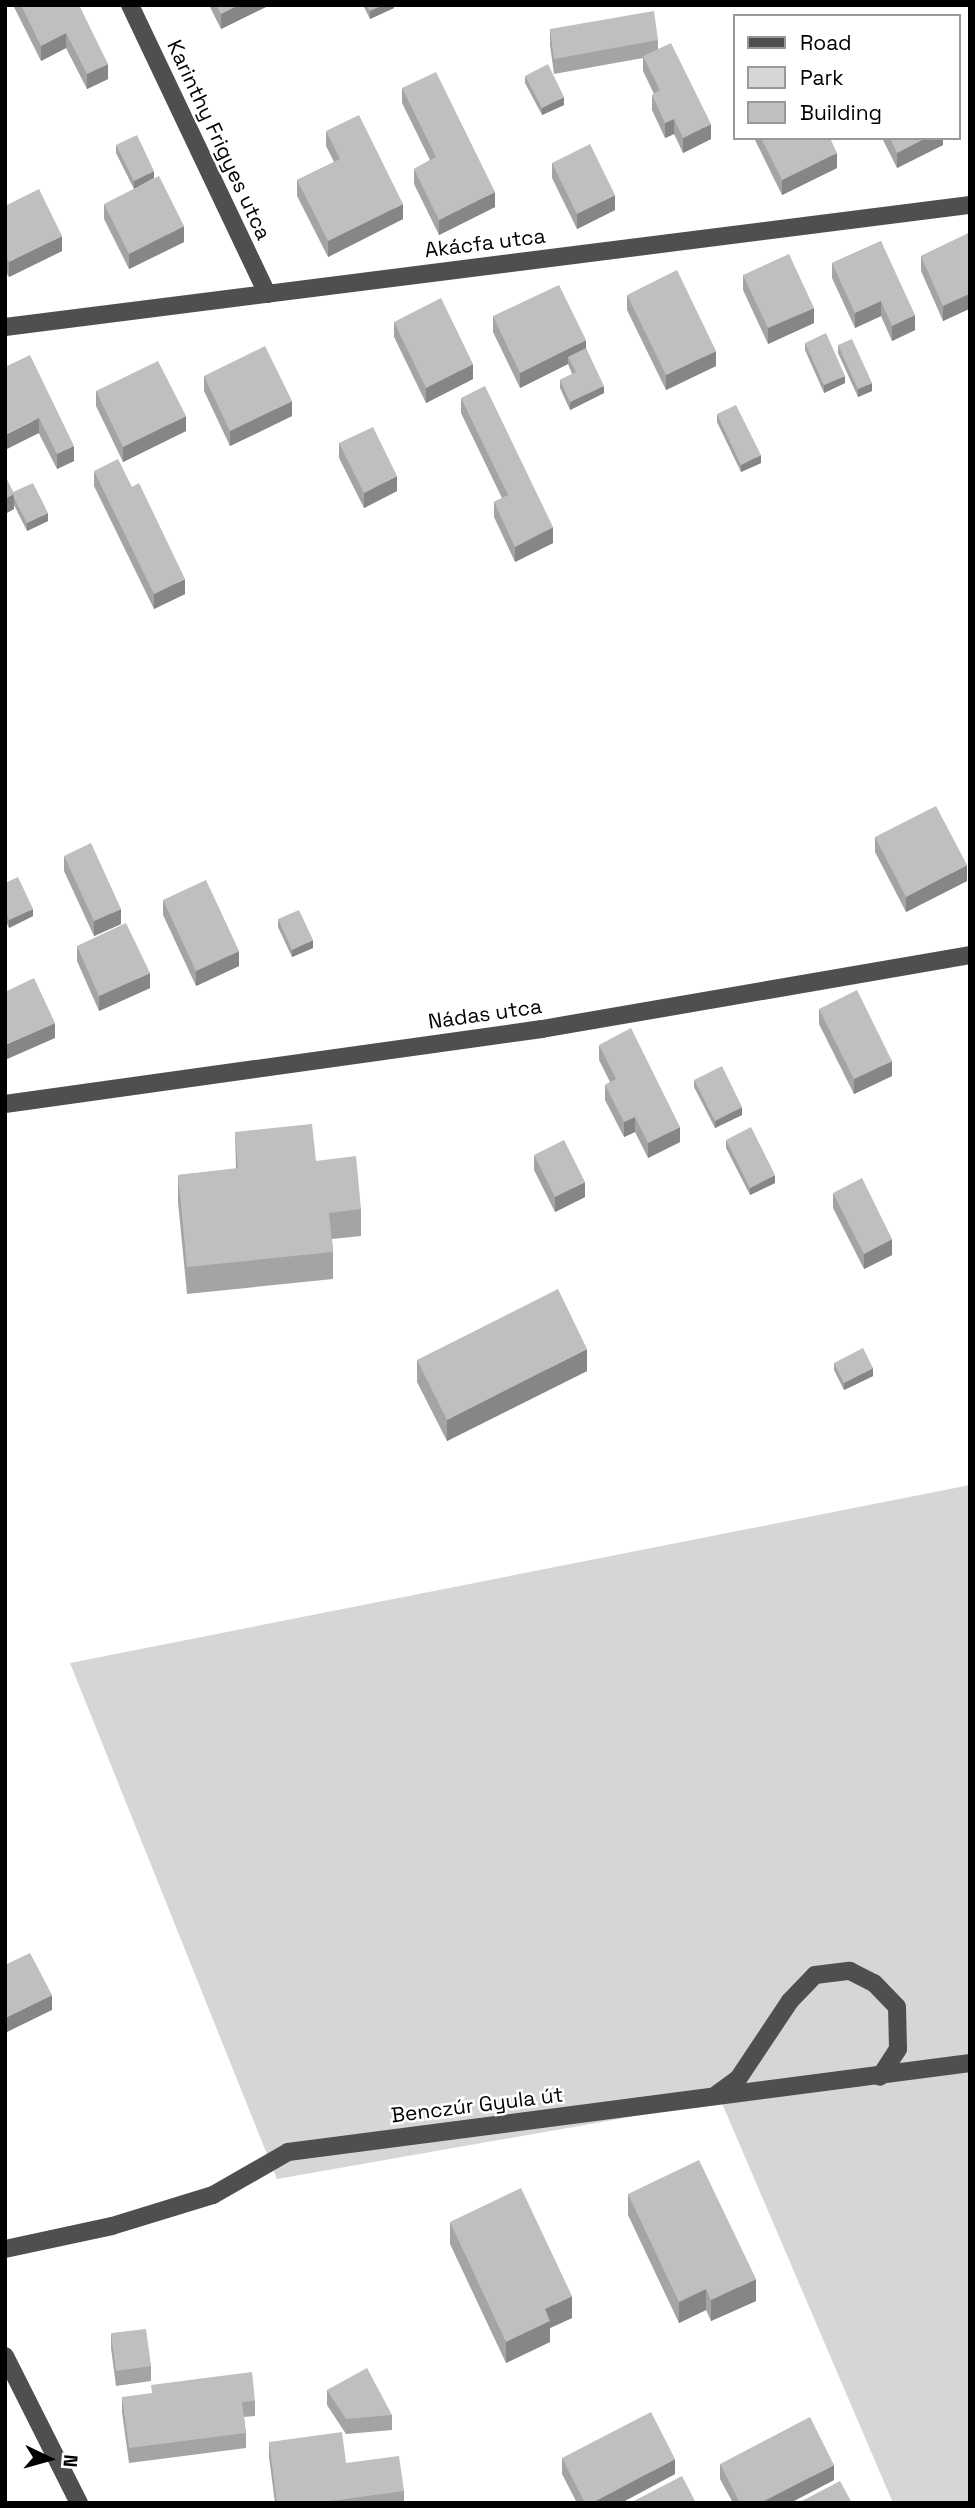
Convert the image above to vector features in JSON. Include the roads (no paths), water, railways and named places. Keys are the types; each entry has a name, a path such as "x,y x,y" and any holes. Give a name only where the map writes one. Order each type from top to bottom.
{"street":[{"name":"Karinthy Frigyes utca","path":"130,5 267,294"},
{"name":"Akácfa utca","path":"5,327 970,205"},
{"name":"Nádas utca","path":"5,1104 542,1029 970,955"},
{"path":"713,2096 738,2079 790,2001 815,1975 850,1971 874,1983 897,2007 898,2049 880,2077"},
{"name":"Benczúr Gyula út","path":"5,2249 112,2226 213,2195 288,2152 713,2096 880,2077 970,2063"},
{"path":"5,2356 79,2503"}]}
